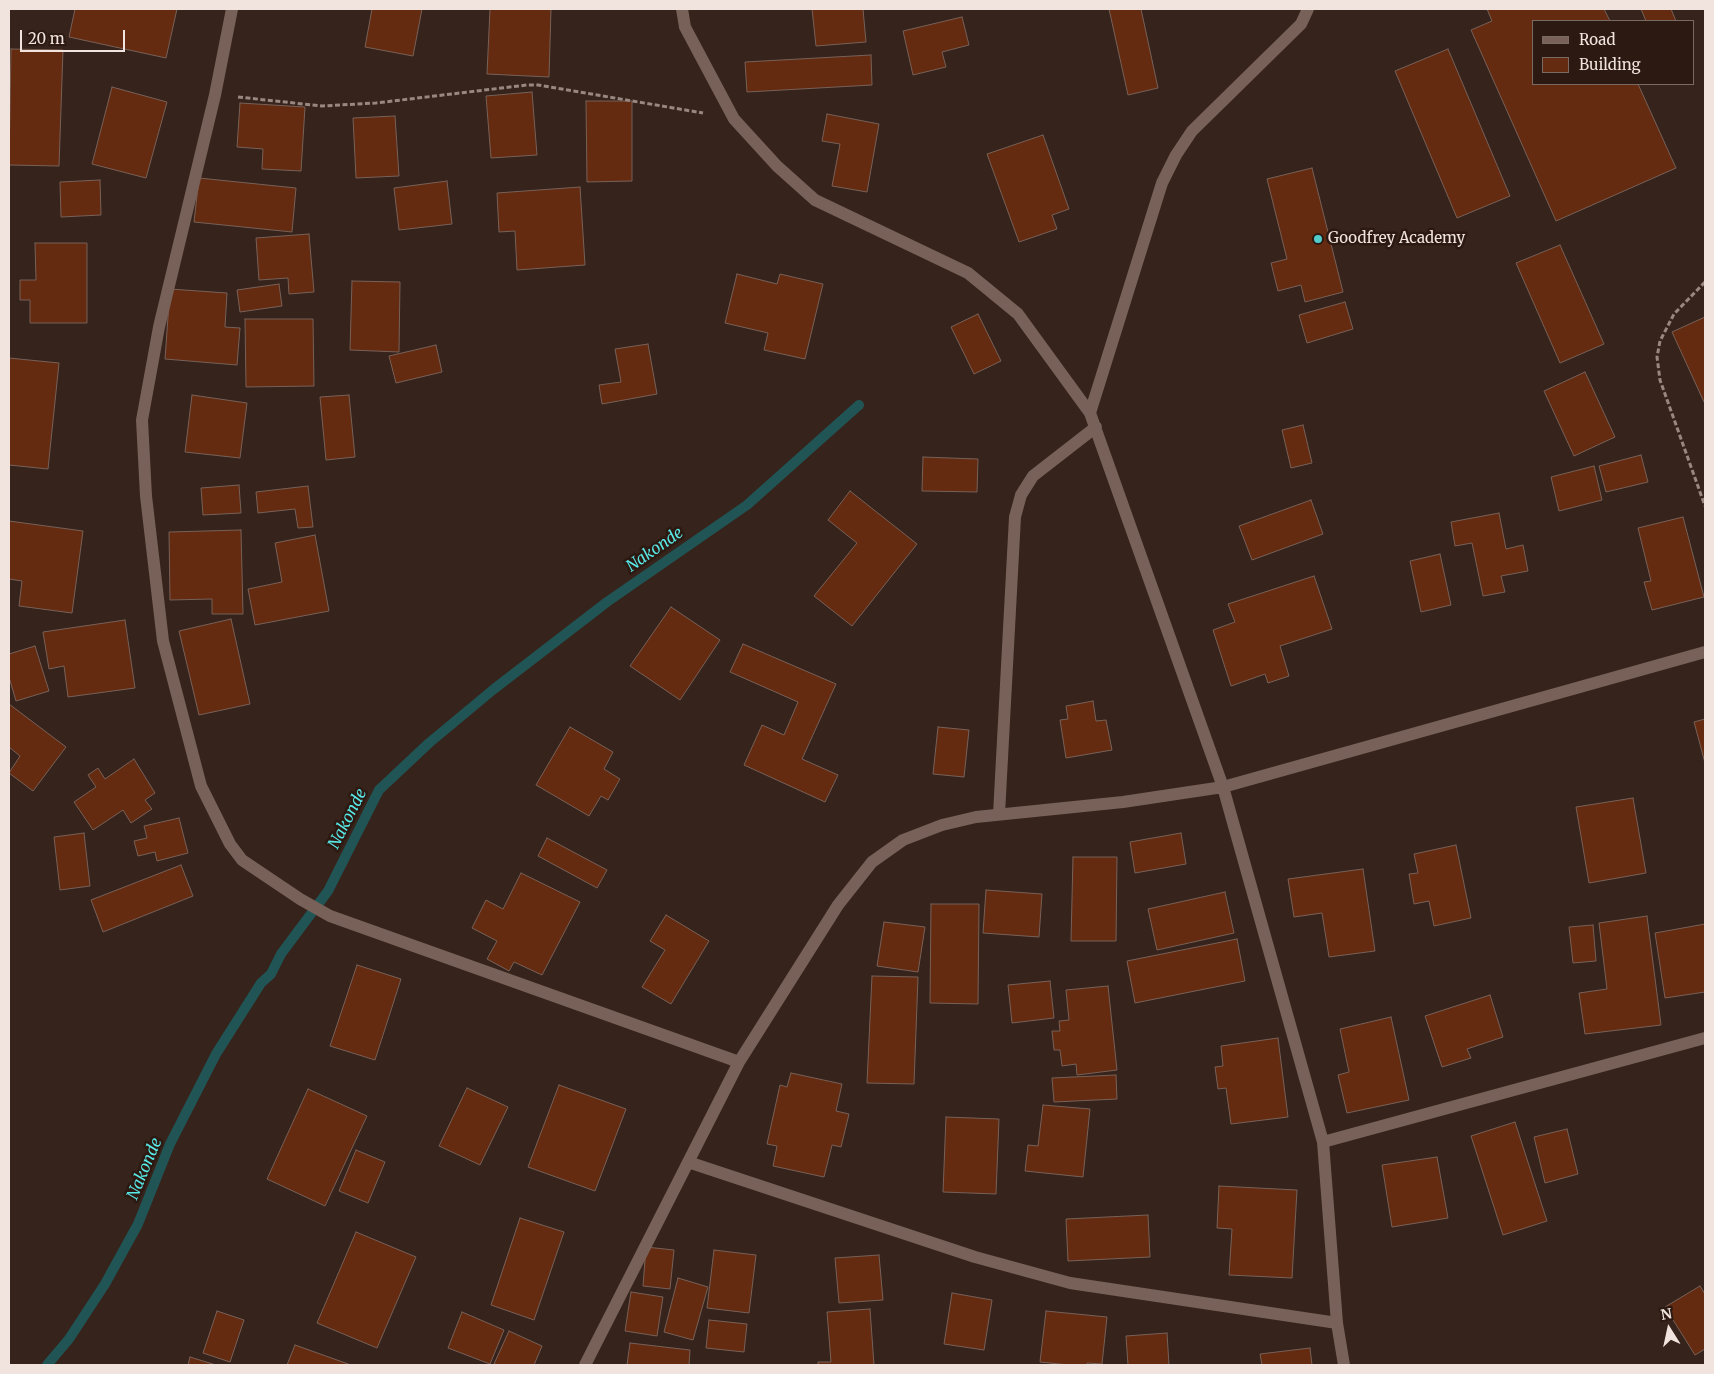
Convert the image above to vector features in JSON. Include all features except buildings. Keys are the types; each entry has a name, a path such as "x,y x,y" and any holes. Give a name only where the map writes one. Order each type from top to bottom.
{"street":[{"path":"232,9 216,95 160,327 142,420 146,496 163,641 201,786 230,844 242,860 300,900 330,916 739,1062"},
{"path":"682,9 685,27 734,119 777,166 815,200 968,273 1018,314 1090,413 1223,787 1323,1142 1337,1323 1344,1365"},
{"path":"1090,413 1162,183 1176,155 1192,131 1301,24 1308,9"},
{"path":"999,814 1015,517 1021,495 1033,476 1096,428"},
{"path":"585,1365 739,1062 838,904 872,862 903,840 942,825 976,817 1123,802 1223,787 1705,652"},
{"path":"1323,1142 1705,1038"},
{"path":"688,1162 975,1257 1070,1283 1337,1323"}],"path":[{"path":"216,95 322,106 376,103 538,85 734,119"},
{"path":"1705,282 1674,314 1660,342 1657,357 1660,380 1705,506"}],"waterway":[{"name":"Nakonde","path":"47,1365 69,1339 105,1284 138,1224 170,1144 216,1054 261,983 271,974 281,954 328,891 379,790 429,743 494,689 607,602 747,505 859,405"}],"place":[{"name":"Goodfrey Academy","path":"1318,239"}]}
